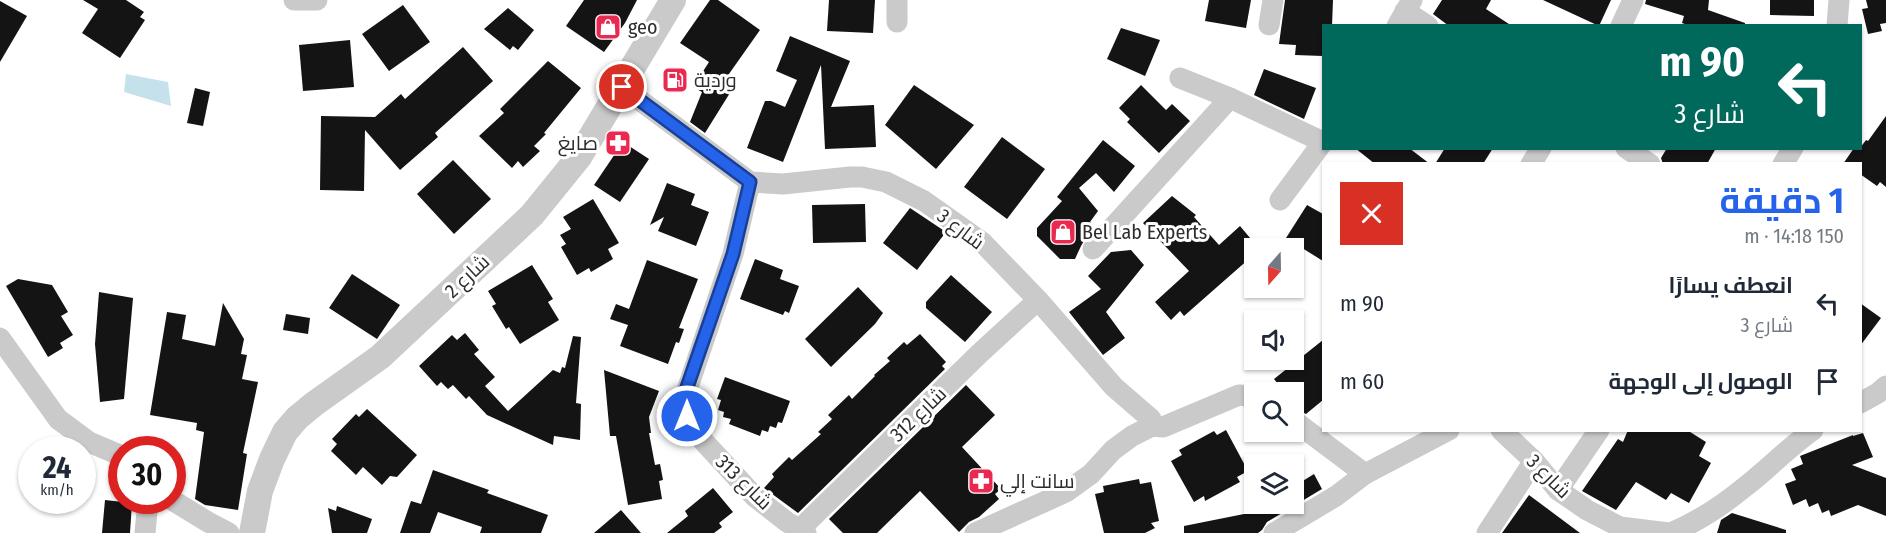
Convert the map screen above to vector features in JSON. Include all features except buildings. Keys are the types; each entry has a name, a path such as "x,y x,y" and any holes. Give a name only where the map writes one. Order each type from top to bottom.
{"street":[{"path":"294,0 317,0"},
{"name":"شارع 2","path":"252,533 260,491 285,432 314,404 380,357 532,215 579,157 673,0"},
{"path":"897,0 897,22"},
{"path":"1269,25 1273,0"},
{"path":"1622,24 1633,0"},
{"path":"1837,24 1839,0"},
{"path":"1405,12 1425,24"},
{"path":"1180,78 1230,98 1322,142"},
{"path":"622,87 750,182"},
{"path":"1093,249 1230,98"},
{"path":"1280,200 1322,143"},
{"path":"1629,150 1647,162"},
{"name":"شارع 3","path":"750,182 783,184 850,177 873,178 924,201 976,238 1038,300 1114,387 1151,419 1152,426"},
{"name":"شارع 313","path":"750,182 733,254 684,396 687,416 694,431 755,497 803,531"},
{"name":"شارع 312","path":"803,531 979,354 1038,300"},
{"path":"0,338 58,419 89,442 108,450"},
{"path":"1862,402 1886,386"},
{"path":"975,533 1066,492 1091,474 1113,450 1132,436 1152,426 1163,427 1239,395 1244,396"},
{"path":"1304,428 1365,474"},
{"path":"1274,533 1336,496 1365,474 1445,432"},
{"name":"شارع 3","path":"1504,432 1534,460 1558,490 1587,510 1620,527 1670,533 1714,511 1810,432"},
{"path":"1558,490 1598,432"},
{"path":"1487,533 1534,460"},
{"path":"186,509 229,533"},
{"path":"145,533 147,514"}],"water":[{"path":"126,74 168,82 171,106 124,92"}],"place":[{"name":"geo","path":"608,27"},
{"name":"وردية","path":"675,80"},
{"name":"صايغ","path":"618,143"},
{"name":"Bel Lab Experts","path":"1063,232"},
{"name":"سانت إلي","path":"981,481"}],"route":[{"path":"622,87 750,182 733,254 684,396 687,416"}]}
